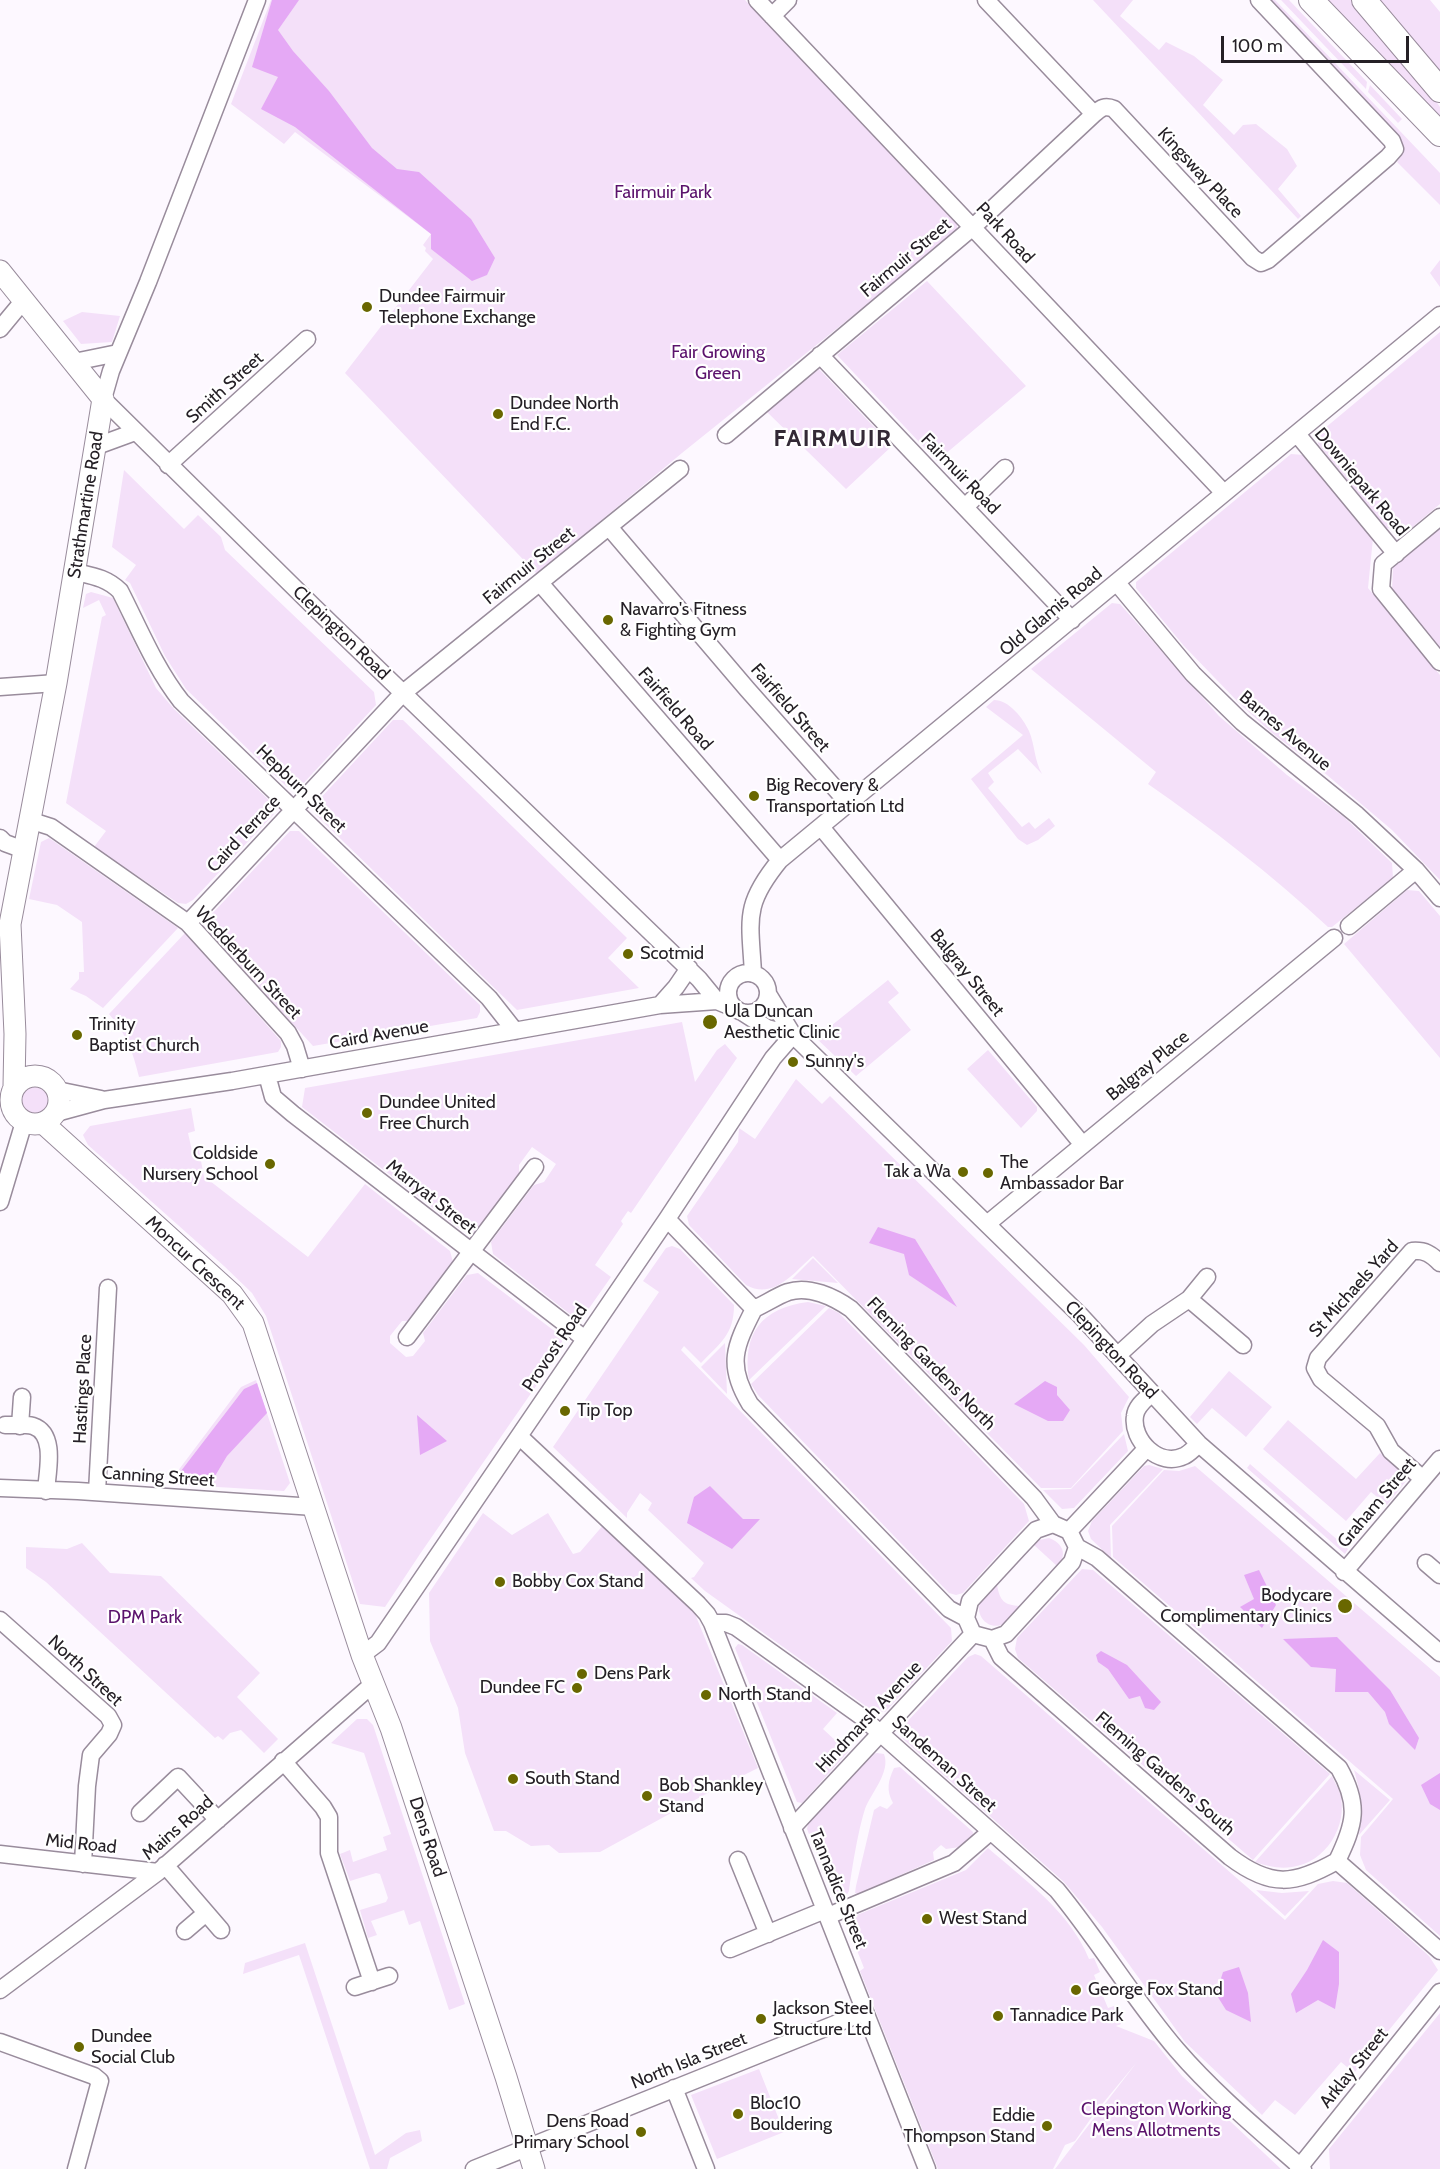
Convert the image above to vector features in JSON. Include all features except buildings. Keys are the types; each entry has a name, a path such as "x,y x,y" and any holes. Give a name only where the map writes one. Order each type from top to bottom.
{"highway":[{"path":"1311,0 1440,134"},
{"path":"1364,0 1440,90"}],"main road":[{"name":"Clepington Road","path":"0,271 103,399"},
{"name":"Strathmartine Road","path":"8,1088 15,1034 10,924 76,572 103,399"},
{"name":"Strathmartine Road","path":"15,1034 27,1059 40,1076"},
{"path":"40,1076 48,1079 57,1090 59,1098 41,1119 12,1110 8,1088 26,1077 40,1076"},
{"name":"Moncur Crescent","path":"41,1119 232,1294 248,1314 253,1323 314,1507"},
{"name":"Dens Road","path":"314,1507 362,1655 394,1739 534,2169"}],"street":[{"name":"Strathmartine Road","path":"103,399 118,353 148,282 257,0"},
{"name":"Park Road","path":"757,0 1224,494"},
{"path":"772,16 788,0"},
{"path":"986,0 1094,114"},
{"name":"Kingsway Place","path":"1094,114 1108,106 1114,109 1253,258 1261,263 1268,260 1388,158 1395,149 1392,141 1259,0"},
{"name":"Fairmuir Street","path":"726,435 973,227 1094,114"},
{"path":"0,329 24,300"},
{"name":"Old Glamis Road","path":"753,973 750,928 752,903 764,880 780,860 1440,315"},
{"name":"Smith Street","path":"168,465 307,339"},
{"path":"74,362 118,353"},
{"name":"Fairmuir Road","path":"820,355 1072,620"},
{"name":"Clepington Road","path":"103,399 168,465 694,973 717,1001 738,1010 767,1028 794,1035"},
{"path":"94,447 135,432"},
{"name":"Downiepark Road","path":"1297,434 1396,554"},
{"path":"965,507 1005,468"},
{"name":"Fairmuir Street","path":"403,693 680,469"},
{"path":"1440,517 1383,564 1381,589 1440,662"},
{"name":"Fairfield Street","path":"609,527 849,804"},
{"name":"Hepburn Street","path":"76,572 112,582 120,591 152,656 181,701 489,998 515,1031"},
{"name":"Fairfield Road","path":"540,583 780,860"},
{"name":"Barnes Avenue","path":"1117,583 1193,674 1242,722 1357,815 1416,870 1440,898"},
{"path":"0,687 56,683"},
{"name":"Caird Terrace","path":"188,923 403,693"},
{"name":"Wedderburn Street","path":"29,820 51,827 188,923 288,1034 295,1046 302,1069"},
{"name":"Balgray Street","path":"821,827 1083,1145"},
{"path":"0,838 5,843 24,850"},
{"path":"1349,926 1416,870"},
{"name":"Balgray Place","path":"987,1224 1334,938"},
{"path":"660,1005 676,987 694,973"},
{"name":"Clepington Road","path":"694,973 729,986"},
{"path":"753,973 738,975 729,986 728,998 738,1010 748,1013 760,1009 767,1000 768,994"},
{"name":"Clepington Road","path":"753,973 764,981 768,994 794,1035 1080,1315 1199,1444 1440,1653"},
{"name":"Caird Avenue","path":"41,1119 104,1100 267,1075 660,1005 717,1001"},
{"path":"767,1028 773,1058"},
{"name":"Provost Road","path":"362,1655 378,1643 667,1219 773,1058 794,1035"},
{"name":"Marryat Street","path":"267,1075 273,1097 585,1340"},
{"name":"Caird Avenue","path":"57,1090 104,1100"},
{"path":"0,1202 41,1119"},
{"path":"407,1336 535,1167"},
{"path":"667,1219 754,1309 738,1341 735,1364 741,1390 750,1404 949,1609 966,1618"},
{"name":"St Michaels Yard","path":"1423,1479 1391,1451 1377,1426 1321,1380 1315,1368 1318,1358 1412,1251 1423,1250 1440,1263"},
{"path":"1118,1355 1152,1324 1189,1299 1208,1277"},
{"name":"Hastings Place","path":"97,1492 108,1288"},
{"name":"Fleming Gardens North","path":"754,1309 790,1291 813,1292 836,1299 851,1310 1035,1498 1053,1524"},
{"path":"1189,1299 1243,1345"},
{"path":"1152,1394 1139,1406 1135,1416 1136,1430 1146,1449 1165,1458 1175,1458 1184,1456 1199,1444"},
{"path":"22,1397 13,1425 35,1426 45,1436 49,1447 45,1491"},
{"path":"519,1436 698,1604 712,1623"},
{"path":"1069,1531 1146,1449"},
{"name":"Graham Street","path":"1344,1572 1440,1459"},
{"name":"Canning Street","path":"0,1488 97,1492 314,1507"},
{"path":"1077,1547 1072,1562 1006,1634 992,1639 973,1634 966,1618 970,1601 1011,1556 1036,1530 1053,1524 1069,1531 1077,1547 1097,1558 1339,1768 1350,1787 1353,1813 1348,1838 1337,1861 1440,1951"},
{"path":"1426,1563 1440,1575"},
{"name":"North Street","path":"0,1620 108,1716 113,1725 109,1734 91,1755 83,1864"},
{"name":"Sandeman Street","path":"712,1623 726,1623 736,1627 862,1717 1057,1890 1082,1920 1161,2030 1215,2092 1300,2168"},
{"name":"Tannadice Street","path":"712,1623 927,2169"},
{"name":"Hindmarsh Avenue","path":"792,1828 973,1634"},
{"name":"Fleming Gardens South","path":"992,1639 1000,1658 1247,1870 1269,1879 1293,1879 1314,1874 1337,1861"},
{"name":"Mains Road","path":"0,1990 162,1869 373,1684"},
{"path":"283,1761 329,1817 329,1853 372,1982"},
{"path":"140,1812 178,1777 218,1820"},
{"path":"730,1949 954,1863 990,1832"},
{"name":"Mid Road","path":"0,1854 83,1864 162,1869"},
{"path":"738,1860 768,1934"},
{"path":"162,1869 221,1930"},
{"path":"185,1931 206,1912"},
{"path":"355,1988 389,1976"},
{"name":"Arklay Street","path":"1300,2168 1440,1992"},
{"name":"North Isla Street","path":"474,2169 865,2012"},
{"path":"0,2042 94,2076 100,2081 76,2169"},
{"path":"674,2088 706,2169"}],"green space":[{"name":"Fairmuir Park","path":"271,0 745,0 957,224 957,232 682,453 537,574 345,373 433,259 425,251 426,248 423,245 431,234 295,132 284,144 231,104"},
{"path":"1093,0 1133,0 1120,16 1159,50 1166,42 1194,56 1223,80 1203,105 1234,135 1243,125 1256,124 1287,149 1297,166 1278,189 1301,216 1298,219"},
{"path":"1266,0 1275,0 1440,173 1440,205 1397,162 1403,153 1403,145"},
{"path":"1281,0 1289,0 1367,82 1366,89"},
{"path":"1322,0 1354,0 1417,74 1440,107 1440,124"},
{"path":"1372,0 1430,0 1440,12 1440,77"},
{"path":"1370,85 1402,119 1398,123 1368,92"},
{"path":"1440,260 1440,287 1430,273"},
{"path":"927,281 1026,386 937,461 837,355"},
{"path":"82,312 120,316 112,342 81,344 63,321"},
{"path":"1440,332 1440,504 1409,530 1386,528 1318,444 1319,433"},
{"path":"819,369 892,446 846,489 767,412"},
{"path":"1291,454 1304,455 1373,538 1368,588 1440,675 1440,880 1392,830 1327,775 1272,733 1240,704 1184,646 1136,588 1136,582"},
{"path":"124,470 184,529 198,515 221,537 225,550 374,692 376,705 300,787 287,787 186,689 165,656 130,583 125,580 136,565 112,547"},
{"path":"1440,528 1440,648 1392,590 1393,567"},
{"path":"91,592 113,598 156,688 174,709 272,803 274,814 193,900 186,904 178,903 94,847 106,831 66,803 102,617 106,615 99,600 83,608 86,594"},
{"path":"1112,603 1120,604 1219,716 1287,775 1344,817 1392,863 1393,878 1332,927 1328,927 1240,852 1148,784 1156,772 1031,669"},
{"path":"994,700 1010,706 1023,721 1031,736 1042,774 1018,749 988,773 994,782 988,788 1022,827 1029,822 1035,829 1049,818 1055,826 1038,840 1027,845 1018,839 971,779 1023,735 986,707"},
{"path":"393,720 403,720 627,938 608,958 639,988 517,1010 315,814 316,803"},
{"path":"290,831 299,831 480,1005 477,1018 313,1046 211,934 208,924 209,917"},
{"path":"49,838 178,928 103,1008 86,996 70,989 79,979 79,972 84,972 82,922 57,905 29,899 41,842"},
{"path":"1407,890 1419,891 1440,916 1440,1058 1344,944"},
{"path":"185,933 281,1041 281,1047 278,1052 139,1077 128,1043 109,1014"},
{"path":"888,980 899,993 888,1002 911,1030 856,1076 816,1038"},
{"path":"682,1022 695,1082 717,1050 725,1044 737,1058 631,1213 628,1211 621,1221 623,1224 595,1265 611,1277 585,1314 575,1318 493,1254 491,1242 534,1185 544,1182 556,1164 532,1147 519,1165 519,1174 477,1231 464,1232 302,1107 305,1088"},
{"path":"988,1050 1037,1107 1037,1111 1021,1128 967,1069"},
{"path":"796,1079 822,1104 830,1096 1084,1345 1129,1397 1121,1413 1123,1431 1071,1488 1041,1488 813,1256 775,1287 756,1289 746,1285 689,1225 687,1216 738,1142 739,1128 755,1139"},
{"path":"27,1085 40,1088 50,1096 47,1110 35,1117 23,1108 21,1101 20,1093"},
{"path":"191,1108 195,1131 188,1133 192,1151 199,1150 204,1177 209,1176 210,1181 308,1257 365,1184 450,1251 453,1262 409,1321 402,1321 390,1336 390,1343 406,1357 413,1356 425,1341 423,1333 467,1275 478,1273 561,1336 563,1347 385,1607 360,1604 266,1316 252,1293 88,1145 83,1135 90,1126"},
{"path":"672,1246 680,1249 734,1305 729,1331 701,1363 684,1346 681,1350 951,1628 952,1641 885,1712 874,1712 705,1591 691,1578 704,1563 648,1510 652,1503 640,1493 627,1513 627,1518 553,1447 659,1292 643,1281 666,1248"},
{"path":"813,1258 838,1283 792,1279"},
{"path":"808,1302 826,1306 749,1380 749,1349 758,1326 778,1310"},
{"path":"829,1308 839,1313 1024,1504 1029,1521 963,1593 956,1595 949,1593 758,1395 751,1384"},
{"path":"725,1343 727,1394 701,1367"},
{"path":"1229,1371 1272,1407 1246,1437 1212,1408 1197,1424 1190,1417"},
{"path":"256,1380 290,1483 284,1491 168,1484 241,1387"},
{"path":"1288,1420 1356,1479 1380,1453 1405,1475 1406,1481 1387,1505 1371,1492 1346,1521 1263,1449"},
{"path":"1124,1434 1128,1451 1074,1508 1062,1509 1043,1490 1071,1489"},
{"path":"1250,1464 1348,1549 1345,1554 1247,1468"},
{"path":"1144,1466 1163,1469 1110,1525 1111,1558 1091,1539 1088,1531 1092,1521"},
{"path":"1195,1466 1440,1677 1440,1936 1366,1870 1360,1855 1361,1837 1393,1799 1113,1557 1112,1526 1164,1470 1179,1471"},
{"name":"Dens Park","path":"483,1513 512,1535 548,1513 573,1554 580,1552 605,1523 693,1609 758,1768 600,1852 559,1853 549,1845 531,1846 506,1831 494,1831 465,1753 458,1708 430,1641 429,1593"},
{"path":"1049,1538 1061,1546 1063,1554 1057,1566 1034,1545 1039,1540"},
{"name":"DPM Park","path":"82,1543 110,1573 161,1576 260,1673 237,1697 278,1739 264,1753 241,1730 230,1733 223,1740 218,1736 215,1738 46,1582 26,1568 26,1547 67,1549"},
{"path":"1082,1569 1093,1570 1330,1774 1253,1860 1018,1658 1015,1649 1017,1638"},
{"path":"997,1585 1004,1601 1010,1605 1020,1606 1005,1623 993,1626 982,1618 979,1608 981,1601"},
{"path":"738,1644 837,1713 823,1729 848,1752 802,1803 797,1802 735,1648"},
{"path":"975,1654 981,1656 1285,1920 1318,1884 1333,1881 1347,1883 1429,1956 1438,1970 1354,2073 1341,2062 1295,2115 1275,2100 1262,2115 1185,2042 1102,1927 1064,1882 903,1739 901,1732 903,1726 968,1657"},
{"path":"357,1719 367,1719 373,1725 465,2004 449,2010 420,1921 409,1925 404,1910 371,1921 377,1935 368,1938 360,1910 386,1902 388,1898 380,1874 376,1873 350,1881 340,1854 350,1850 353,1862 387,1850 383,1837 391,1834 364,1753 331,1743"},
{"path":"872,1754 884,1754 885,1768 865,1809 849,1891 845,1898 837,1900 807,1829 809,1820"},
{"path":"900,1767 973,1832 972,1841 960,1847 946,1849 941,1845 933,1852 934,1860 858,1894 855,1893 874,1810 880,1806 887,1809 893,1803 889,1794 889,1781 894,1768"},
{"path":"1354,1770 1390,1800 1359,1835 1361,1802"},
{"path":"1332,1776 1340,1793 1341,1818 1332,1841 1324,1851 1304,1864 1292,1867 1273,1867 1255,1862"},
{"name":"Tannadice Park","path":"988,1848 1046,1898 1071,1926 1089,1959 1094,1958 1100,1972 1094,1975 1108,2008 1114,2006 1121,2024 1116,2026 1154,2041 1182,2076 1281,2169 1055,2169 1137,2062 1075,2141 1065,2145 1053,2169 938,2169 860,1971 864,1968 845,1920 966,1870"},
{"path":"1256,1890 1282,1893 1309,1891 1285,1916"},
{"path":"305,1943 375,2155 406,2133 420,2130 422,2141 390,2158 387,2169 370,2169 299,1955 243,1974 245,1963"},
{"path":"1440,2013 1440,2169 1330,2169 1329,2149"},
{"name":"Bloc10 Bouldering","path":"759,2069 784,2132 717,2159 691,2095"}],"shaded area":[{"path":"272,0 299,0 278,30 293,51 329,91 372,148 397,169 419,172 471,219 495,258 487,275 472,281 431,249 431,234 295,127 261,109 278,77 252,67"},
{"path":"878,1227 915,1239 957,1307 909,1275 904,1254 869,1243"},
{"path":"1045,1381 1057,1387 1057,1395 1070,1410 1063,1421 1048,1421 1014,1404"},
{"path":"257,1383 267,1413 227,1456 209,1486 171,1484 244,1389"},
{"path":"417,1415 447,1441 420,1455"},
{"path":"710,1486 743,1519 760,1519 732,1549 687,1523 694,1497"},
{"path":"1259,1570 1276,1605 1262,1628 1240,1607 1254,1599 1244,1575"},
{"path":"1337,1637 1390,1690 1419,1738 1415,1750 1389,1724 1385,1712 1368,1692 1335,1692 1336,1669 1311,1667 1283,1639"},
{"path":"1101,1651 1127,1665 1161,1702 1154,1710 1145,1708 1140,1696 1129,1699 1108,1669 1098,1662 1096,1655"},
{"path":"1440,1773 1440,1810 1430,1804 1421,1785"},
{"path":"1323,1940 1339,1952 1339,1984 1335,2009 1318,2000 1296,2013 1291,1994"},
{"path":"1239,1967 1248,1993 1251,2022 1226,2010 1216,1994 1223,1972"}],"place":[{"name":"Dundee Fairmuir Telephone Exchange","path":"367,307"},
{"name":"Dundee North End F.C.","path":"498,414"},
{"name":"Navarro's Fitness & Fighting Gym","path":"608,620"},
{"name":"Big Recovery & Transportation Ltd","path":"754,796"},
{"name":"Scotmid","path":"628,954"},
{"name":"Ula Duncan Aesthetic Clinic","path":"710,1022"},
{"name":"Trinity Baptist Church","path":"77,1035"},
{"name":"Sunny's","path":"793,1062"},
{"name":"Dundee United Free Church","path":"367,1113"},
{"name":"Coldside Nursery School","path":"270,1164"},
{"name":"Tak a Wa","path":"963,1172"},
{"name":"The Ambassador Bar","path":"988,1173"},
{"name":"Tip Top","path":"565,1411"},
{"name":"Bobby Cox Stand","path":"500,1582"},
{"name":"Bodycare Complimentary Clinics","path":"1345,1606"},
{"name":"Dens Park","path":"582,1674"},
{"name":"Dundee FC","path":"577,1688"},
{"name":"North Stand","path":"706,1695"},
{"name":"South Stand","path":"513,1779"},
{"name":"Bob Shankley Stand","path":"647,1796"},
{"name":"West Stand","path":"927,1919"},
{"name":"George Fox Stand","path":"1076,1990"},
{"name":"Tannadice Park","path":"998,2016"},
{"name":"Jackson Steel Structure Ltd","path":"761,2019"},
{"name":"Dundee Social Club","path":"79,2047"},
{"name":"Bloc10 Bouldering","path":"738,2114"},
{"name":"Eddie Thompson Stand","path":"1047,2126"},
{"name":"Dens Road Primary School","path":"641,2132"}],"district":[{"name":"FAIRMUIR","path":"833,439"}],"park label":[{"name":"Fair Growing Green","path":"718,364"},
{"name":"Clepington Working Mens Allotments","path":"1156,2120"}]}
